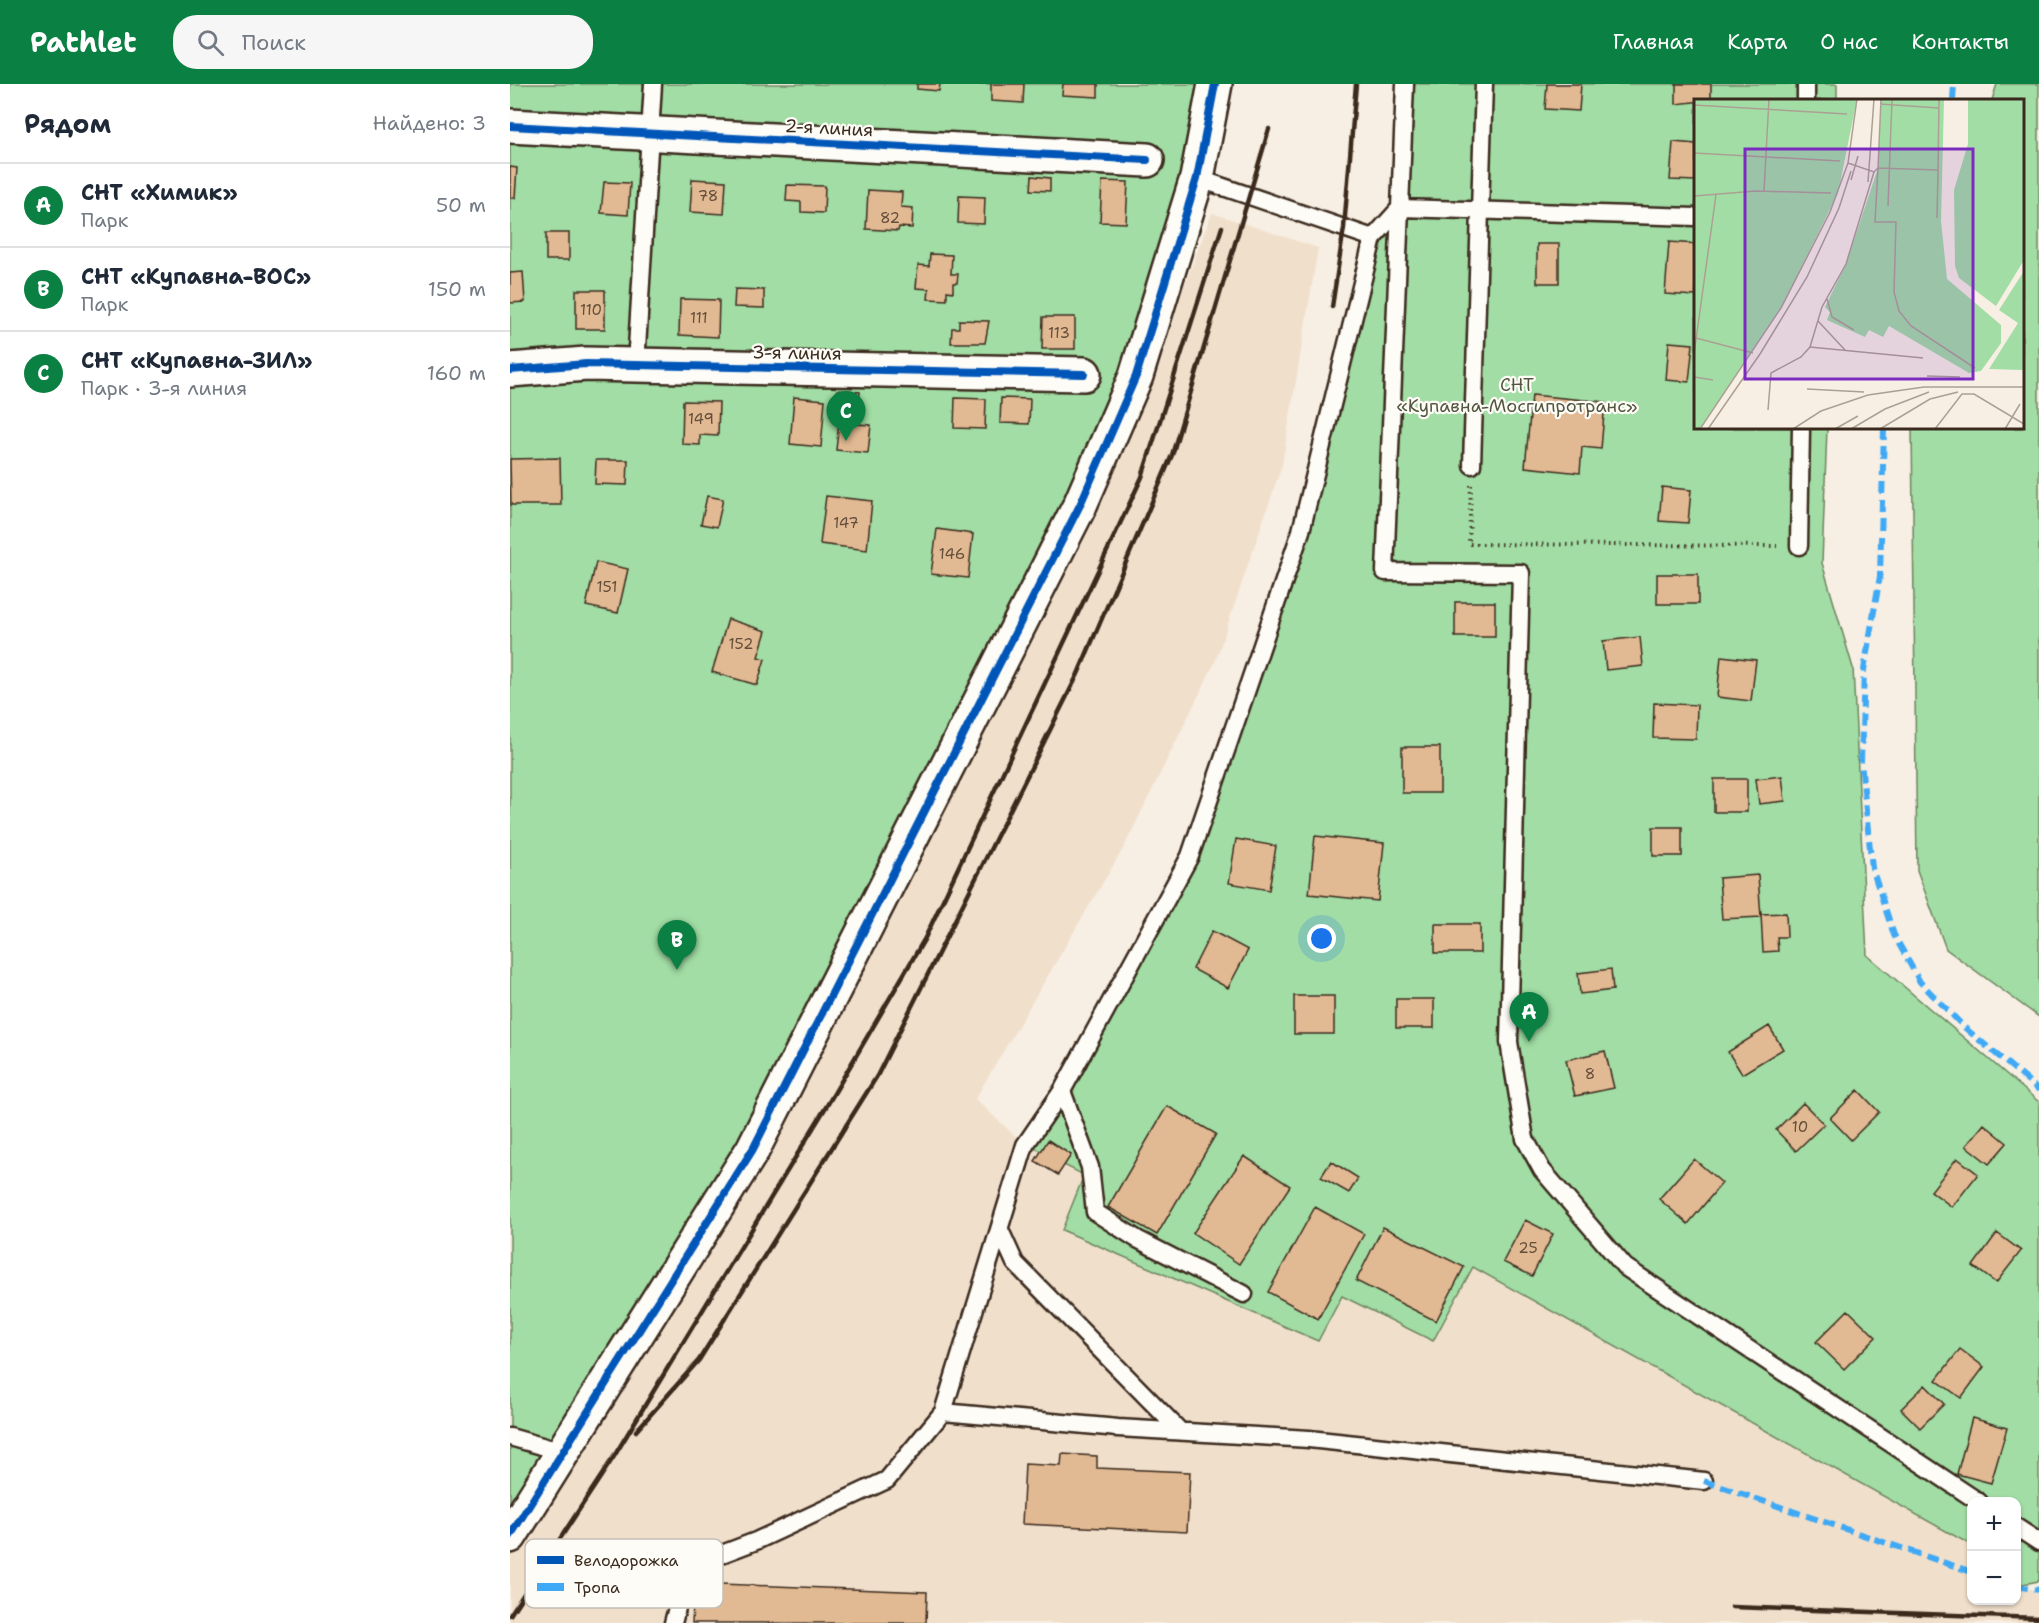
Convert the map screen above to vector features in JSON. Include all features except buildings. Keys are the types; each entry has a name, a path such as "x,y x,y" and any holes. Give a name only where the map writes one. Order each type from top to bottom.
{"street":[{"path":"510,1536 753,1149 1080,505 1136,376 1197,178 1215,84"},
{"name":"2-я линия","path":"510,126 1147,160"},
{"name":"3-я линия","path":"510,370 586,364 1084,374"}],"lane":[{"path":"636,365 653,84"},
{"path":"1405,84 1385,572 1521,573 1509,1042 1526,1139 1542,1170 1625,1266 1972,1497"},
{"path":"1472,465 1484,84"},
{"path":"1197,178 1372,238"},
{"path":"723,1554 756,1541 887,1480 943,1412 1025,1145 1062,1090 1190,856 1301,531 1372,238 1400,208 1694,217"},
{"path":"1799,546 1801,429"},
{"path":"1062,1090 1090,1167 1095,1212 1137,1239 1244,1294"},
{"path":"1000,1230 1015,1263 1180,1431"},
{"path":"943,1412 1180,1431 1309,1438 1704,1481"},
{"path":"510,1437 563,1452"},
{"path":"2021,1530 2039,1542"},
{"path":"673,1623 677,1608"}],"path":[{"path":"1472,465 1469,544 1799,546"}],"shaded area":[{"path":"1212,213 1318,248 1282,465 1215,662 1124,847 975,1099 1025,1145 1048,1140 1071,1155 1084,1175 1063,1230 1341,1296 1473,1267 1967,1543 1967,1605 2021,1605 2021,1587 2039,1591 2039,1623 510,1623 510,1551 806,1068 1098,512"}],"green space":[{"path":"510,84 1215,84 1136,376 753,1149 510,1536"},
{"name":"СНТ «Купавна-Мосгипротранс»","path":"1405,84 1837,84 1837,99 1694,99 1694,429 1827,429 1822,563 1853,668 1867,955 2039,1102 2039,1581 2021,1584 2021,1497 1967,1497 1967,1543 1473,1267 1433,1341 1342,1296 1318,1341 1062,1230 1084,1175 1064,1165 1071,1155 1048,1141 1042,1151 1025,1145 1190,856 1301,531 1373,238 1400,208"},
{"path":"1997,84 2039,84 2039,1017 1946,949 1917,870 1912,429 2024,429 2024,99 1992,99"}],"railway":[{"path":"1332,307 1344,228 1356,84"},
{"path":"636,1431 699,1360 877,1076 1078,674 1172,455 1269,129"},
{"path":"560,1539 613,1458 829,1102 925,938 1142,477 1222,227"},
{"path":"510,1615 525,1592"},
{"path":"1732,1607 2039,1618"}],"marked path":[{"path":"1953,99 1954,84"},
{"path":"1884,429 1880,576 1864,670 1861,762 1872,868 1894,935 1920,982 1965,1028 2039,1090"},
{"path":"1704,1481 1967,1570"},
{"path":"2021,1587 2039,1590"}],"cycle path":[{"path":"510,1536 753,1149 1080,505 1136,376 1197,178 1215,84"},
{"path":"510,126 1147,160"},
{"path":"510,370 586,364 1084,374"}],"place":[{"name":"СНТ «Купавна-ЗИЛ»","path":"846,441"},
{"name":"СНТ «Купавна-ВОС»","path":"677,970"},
{"name":"СНТ «Химик»","path":"1529,1042"}]}
